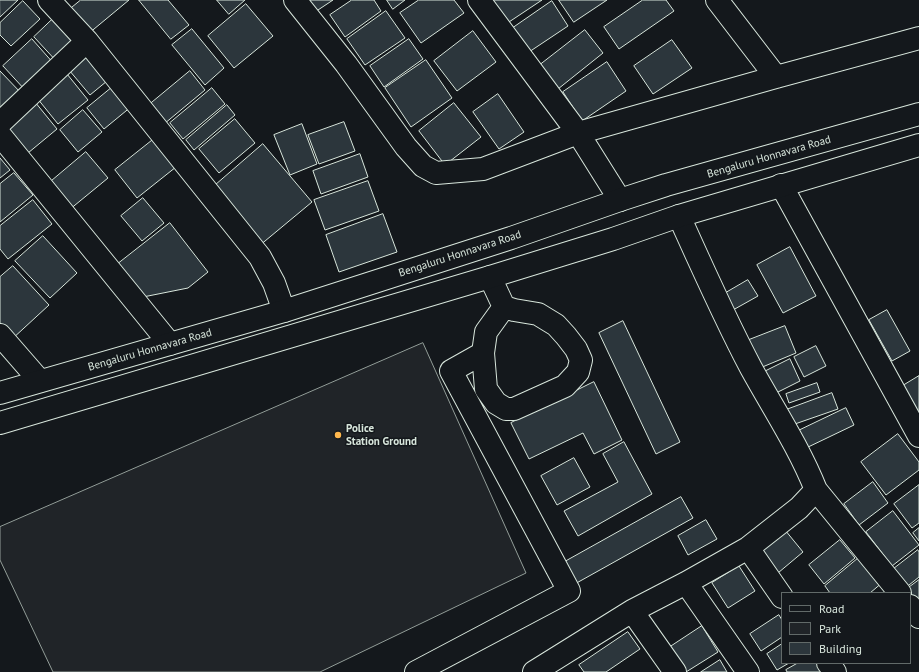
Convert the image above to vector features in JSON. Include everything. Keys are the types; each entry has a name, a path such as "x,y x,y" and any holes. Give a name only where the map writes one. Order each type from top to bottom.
{"street":[{"path":"49,0 87,41 260,257 274,283 284,311"},
{"path":"295,0 346,64 406,147 423,166 436,173 483,169 578,132 919,38"},
{"path":"479,0 578,132 620,200"},
{"path":"717,0 776,77"},
{"path":"0,123 87,41"},
{"name":"Bengaluru Honnavara Road","path":"0,393 284,311 511,238 620,200 666,186 919,114"},
{"path":"0,135 170,344"},
{"path":"0,424 490,277 781,185 919,145"},
{"path":"781,185 919,436"},
{"path":"679,216 705,274 751,367 808,471 816,490 899,592"},
{"path":"490,277 504,306 514,310 538,314 556,325 576,349 581,360 578,372 565,386 514,409 506,409 496,403 486,389 483,353 486,332 504,306"},
{"path":"0,335 40,381"},
{"path":"416,672 569,591 451,371 483,353"},
{"path":"534,672 562,665 632,611 748,548 799,508 816,490"},
{"path":"748,548 781,596"},
{"path":"686,583 748,672"},
{"path":"911,607 919,617"},
{"path":"632,611 675,672"},
{"path":"829,664 835,672"}],"green space":[{"name":"Police Station Ground","path":"423,343 526,573 320,672 53,672 0,560 0,527"}],"building":[{"path":"0,0 18,0 0,17"},
{"path":"81,0 129,0 88,34 69,10"},
{"path":"139,0 168,0 189,25 171,39"},
{"path":"217,0 245,0 229,14"},
{"path":"307,0 333,0 315,12"},
{"path":"352,0 374,0 381,11 345,37 330,15"},
{"path":"387,0 405,0 393,9"},
{"path":"419,0 454,0 464,13 421,43 400,13"},
{"path":"489,0 542,0 506,24"},
{"path":"559,0 607,0 574,22"},
{"path":"643,0 666,0 674,11 619,49 604,27"},
{"path":"23,1 40,19 11,46 0,35 0,23"},
{"path":"552,1 568,26 526,54 510,30"},
{"path":"246,4 273,36 234,68 208,36"},
{"path":"386,11 405,38 365,65 347,39"},
{"path":"56,16 81,43 59,64 34,37"},
{"path":"192,29 224,68 205,85 172,45"},
{"path":"585,30 603,53 558,89 540,65"},
{"path":"473,31 496,62 457,91 434,61"},
{"path":"32,39 55,65 26,91 3,66"},
{"path":"409,39 423,59 384,87 370,66"},
{"path":"672,40 692,68 653,94 634,66"},
{"path":"87,55 107,81 90,95 69,70"},
{"path":"426,60 452,98 411,127 385,88"},
{"path":"607,62 626,91 582,121 563,92"},
{"path":"0,71 22,94 0,114"},
{"path":"190,71 205,90 164,124 149,105"},
{"path":"67,74 88,100 58,124 37,98"},
{"path":"115,85 132,106 104,129 87,108"},
{"path":"212,88 225,104 183,139 170,123"},
{"path":"498,94 524,132 499,149 473,112"},
{"path":"35,102 57,129 28,153 6,126"},
{"path":"454,103 481,137 445,165 419,131"},
{"path":"227,105 235,115 194,150 186,140"},
{"path":"83,110 102,132 78,152 60,130"},
{"path":"235,119 255,143 219,173 199,149"},
{"path":"344,122 355,151 319,164 308,135"},
{"path":"302,124 317,164 290,175 274,135"},
{"path":"159,135 181,163 137,198 115,170"},
{"path":"263,144 312,202 259,246 211,189"},
{"path":"86,152 108,178 69,210 48,184"},
{"path":"360,154 368,177 321,194 313,171"},
{"path":"0,158 10,170 0,178"},
{"path":"14,173 33,195 0,222 0,184"},
{"path":"368,181 379,211 325,230 314,200"},
{"path":"143,198 164,223 142,241 121,216"},
{"path":"33,200 52,224 8,259 0,249 0,226"},
{"path":"383,214 397,252 339,272 326,235"},
{"path":"170,223 208,272 188,288 138,298 114,267"},
{"path":"43,236 77,273 50,298 15,261"},
{"path":"790,247 816,296 783,313 757,265"},
{"path":"13,266 49,305 11,340 0,328 0,277"},
{"path":"748,280 758,296 733,310 724,294"},
{"path":"887,310 910,351 892,361 869,320"},
{"path":"623,321 680,442 656,454 599,333"},
{"path":"785,326 796,353 760,368 749,340"},
{"path":"816,346 826,366 804,377 794,357"},
{"path":"790,359 800,381 774,394 764,372"},
{"path":"919,376 919,428 896,390"},
{"path":"594,382 622,440 594,454 583,433 529,459 511,423"},
{"path":"817,383 820,392 789,403 786,394"},
{"path":"832,393 838,409 792,425 786,410"},
{"path":"846,408 854,425 804,449 796,432"},
{"path":"898,434 919,462 919,470 886,495 861,462"},
{"path":"624,442 652,494 578,536 564,511 618,482 603,454"},
{"path":"574,458 590,487 557,505 541,476"},
{"path":"873,482 888,503 859,525 844,504"},
{"path":"919,485 919,523 912,528 894,504"},
{"path":"681,497 693,518 573,585 561,564"},
{"path":"893,511 919,545 892,566 866,532"},
{"path":"706,520 717,539 688,555 678,536"},
{"path":"919,528 919,541 913,533"},
{"path":"785,530 803,552 772,578 754,556"},
{"path":"840,540 855,558 824,584 809,565"},
{"path":"918,550 919,577 904,589 891,571"},
{"path":"861,556 883,582 871,592 829,592 825,586"},
{"path":"739,566 755,591 728,608 712,583"},
{"path":"919,580 919,605 911,594 911,592 907,589"},
{"path":"779,615 781,618 781,638 761,651 750,634"},
{"path":"702,626 718,652 686,672 678,672 664,651"},
{"path":"628,632 640,649 606,672 584,672 579,665"},
{"path":"781,645 781,664 787,664 777,670 767,654"},
{"path":"720,660 727,672 701,672"},
{"path":"796,664 826,664 827,672 787,672 786,670"}],"place":[{"name":"Police Station Ground","path":"338,435"}]}
